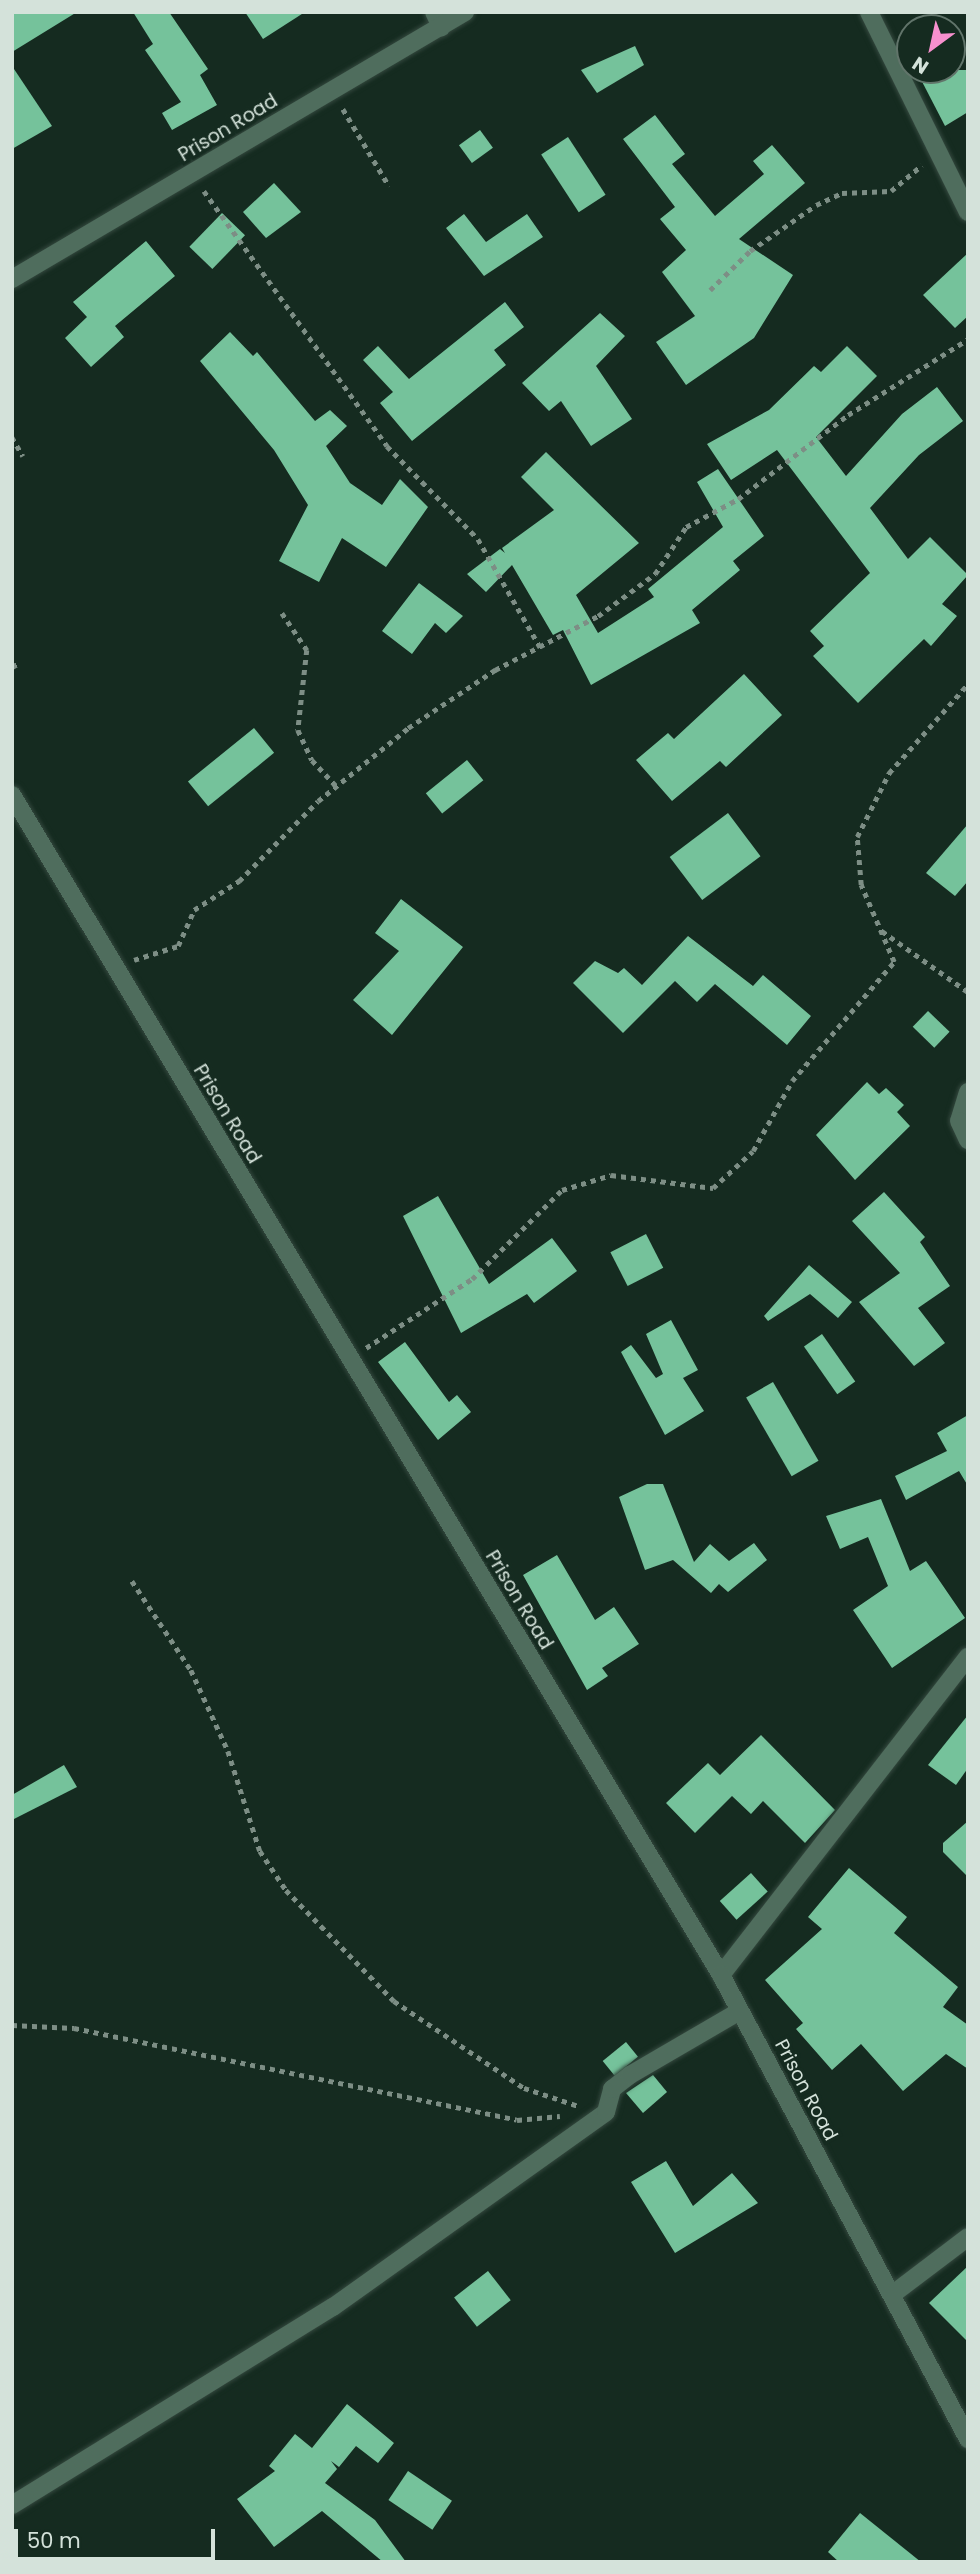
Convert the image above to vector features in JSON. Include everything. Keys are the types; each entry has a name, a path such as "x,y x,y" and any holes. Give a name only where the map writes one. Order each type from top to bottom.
{"street":[{"name":"Prison Road","path":"12,279 332,90 437,20 465,12"},
{"path":"869,12 936,154 968,212"},
{"name":"Prison Road","path":"12,795 721,1975 968,2439"},
{"path":"968,1092 960,1121 968,1140"},
{"path":"721,1975 968,1656"},
{"path":"12,2505 332,2307 606,2112 612,2089 740,2011"},
{"path":"893,2294 968,2236"}],"path":[{"path":"332,90 389,186"},
{"path":"710,290 750,251 816,205 842,193 891,191 936,154"},
{"path":"192,174 275,298 387,446 478,539 540,647"},
{"path":"115,967 178,946 194,910 239,881 336,786 460,691 540,647 655,574 686,527 738,499 848,415 968,339"},
{"path":"12,437 23,456"},
{"path":"282,613 307,650 298,730 312,760 336,786"},
{"path":"12,667 19,663"},
{"path":"350,1359 472,1279 562,1190 611,1175 713,1188 753,1151 792,1082 894,962 861,885 857,837 889,773 968,684"},
{"path":"881,931 968,992"},
{"path":"132,1581 191,1670 228,1751 260,1851 286,1891 394,2001 524,2088 606,2112"},
{"path":"12,2025 74,2028 517,2120 606,2112"}],"building":[{"path":"12,12 77,12 12,52"},
{"path":"133,12 169,12 208,69 200,75 217,105 172,130 162,113 181,102 145,50 153,44"},
{"path":"245,12 305,12 263,39"},
{"path":"635,46 644,65 597,93 581,70"},
{"path":"12,66 52,126 12,149"},
{"path":"968,70 968,112 945,126 923,84 966,84"},
{"path":"655,115 685,154 672,164 715,216 764,174 753,161 772,145 805,183 739,239 793,275 754,338 686,385 656,342 695,316 662,272 686,250 660,219 675,207 623,139"},
{"path":"480,130 493,148 472,163 459,145"},
{"path":"568,137 606,195 579,212 541,154"},
{"path":"274,183 301,212 266,238 243,212"},
{"path":"222,213 245,235 212,269 189,247"},
{"path":"464,214 486,242 527,214 543,237 484,276 446,228"},
{"path":"146,241 175,276 115,326 124,337 91,367 65,338 87,317 73,302"},
{"path":"968,253 968,316 955,328 923,295"},
{"path":"505,302 524,327 494,350 506,365 412,441 380,403 393,392 363,360 378,346 409,379"},
{"path":"600,313 625,336 596,366 632,419 591,446 561,401 549,411 522,383"},
{"path":"230,332 253,356 257,352 315,421 330,410 347,426 326,446 350,483 382,505 400,479 428,507 386,567 342,538 319,582 279,561 308,505 274,450 200,361"},
{"path":"847,346 877,376 816,437 846,476 902,414 937,387 963,421 919,455 870,508 908,559 930,537 968,575 942,604 957,616 931,646 924,639 858,703 813,656 824,646 810,631 870,573 777,450 731,480 707,444 769,410 814,366 821,372"},
{"path":"546,452 639,543 576,595 598,633 654,597 648,589 723,527 697,482 718,469 764,536 733,561 740,570 692,610 700,623 591,685 563,630 553,635 512,565 486,592 467,574 500,549 505,553 502,548 554,510 521,477"},
{"path":"419,583 463,616 446,633 435,623 412,654 382,631"},
{"path":"744,674 782,715 726,767 720,761 672,801 636,760 668,733 674,739"},
{"path":"254,728 274,753 208,806 188,781"},
{"path":"467,760 483,780 442,814 426,793"},
{"path":"728,813 760,856 702,900 670,857"},
{"path":"968,824 968,881 955,896 926,873"},
{"path":"401,899 463,947 392,1035 353,1000 399,951 375,933"},
{"path":"688,936 753,986 763,975 811,1016 787,1045 715,984 697,1002 675,981 623,1033 573,983 595,961 618,973 624,968 642,985"},
{"path":"928,1011 950,1032 934,1048 913,1027"},
{"path":"867,1082 879,1094 886,1088 904,1105 897,1112 910,1126 855,1180 816,1135"},
{"path":"884,1192 925,1237 920,1242 950,1286 918,1308 945,1343 914,1366 859,1302 900,1273 852,1221"},
{"path":"438,1196 489,1284 552,1238 577,1271 534,1303 527,1294 461,1333 403,1216"},
{"path":"646,1234 663,1268 628,1286 610,1252"},
{"path":"809,1265 852,1302 838,1318 810,1294 768,1321 764,1316"},
{"path":"671,1320 698,1370 683,1378 704,1411 665,1435 621,1352 631,1345 656,1378 663,1374 646,1334"},
{"path":"822,1334 855,1382 837,1394 804,1347"},
{"path":"405,1342 449,1402 457,1395 471,1412 438,1440 378,1362"},
{"path":"773,1382 819,1461 792,1476 746,1398"},
{"path":"968,1415 968,1486 959,1471 906,1500 895,1476 947,1451 937,1433"},
{"path":"647,1484 663,1484 694,1562 710,1544 729,1561 754,1543 767,1560 728,1592 719,1584 711,1593 673,1560 645,1570 619,1497"},
{"path":"881,1499 910,1571 926,1561 965,1618 892,1668 853,1610 888,1586 868,1537 840,1549 826,1516"},
{"path":"557,1555 595,1620 614,1607 639,1644 602,1668 608,1676 587,1690 523,1575"},
{"path":"968,1715 968,1768 956,1785 928,1765"},
{"path":"761,1735 835,1810 805,1843 763,1801 751,1814 732,1796 695,1833 666,1803 708,1763 720,1775"},
{"path":"64,1765 77,1787 12,1820 12,1795"},
{"path":"968,1821 968,1877 943,1852 943,1843"},
{"path":"849,1868 907,1917 894,1933 958,1987 943,2007 968,2025 968,2069 946,2054 903,2091 861,2044 832,2070 796,2029 803,2023 765,1980 822,1929 808,1917"},
{"path":"751,1873 768,1892 737,1920 720,1901"},
{"path":"626,2042 638,2057 615,2076 603,2061"},
{"path":"653,2075 667,2092 643,2113 626,2093"},
{"path":"666,2161 693,2206 732,2173 758,2203 675,2253 631,2182"},
{"path":"968,2266 968,2342 929,2303"},
{"path":"488,2271 511,2300 477,2327 454,2297"},
{"path":"347,2404 394,2443 378,2463 356,2446 339,2467 331,2461 337,2469 325,2483 375,2520 406,2562 383,2562 322,2511 274,2547 237,2499 275,2471 269,2466 295,2434 312,2448"},
{"path":"408,2471 452,2501 432,2530 388,2500"},
{"path":"860,2513 921,2562 839,2562 828,2552"}]}
